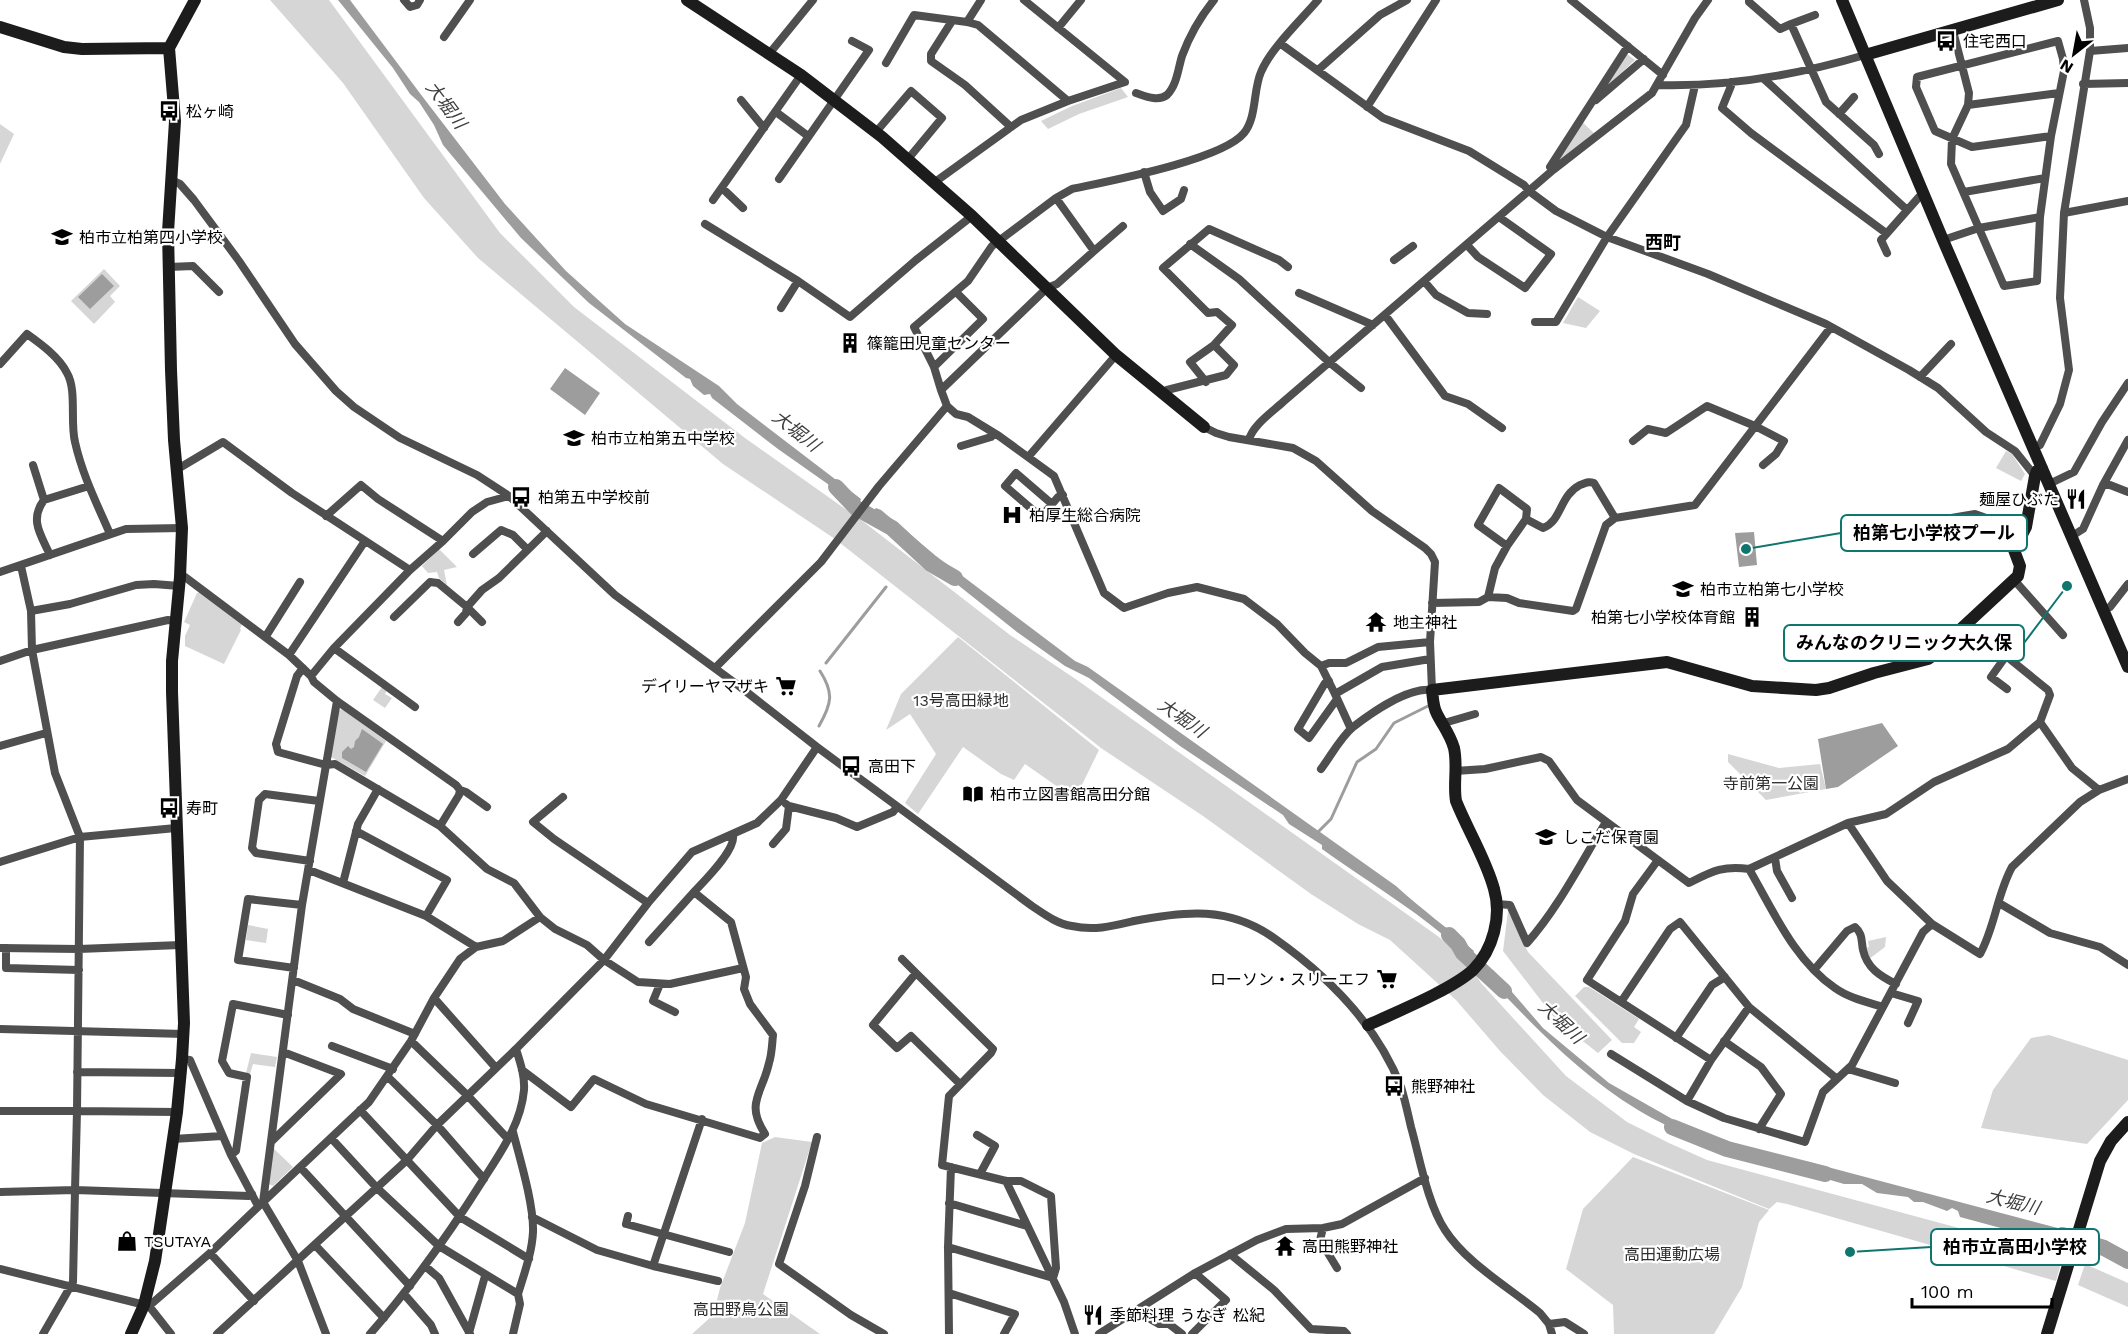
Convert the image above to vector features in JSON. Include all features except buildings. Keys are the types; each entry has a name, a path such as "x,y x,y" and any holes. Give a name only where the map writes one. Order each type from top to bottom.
{"street":[{"path":"147,1305 177,1112 184,1034 172,692 182,528 172,390 168,232 175,120 169,48 195,0"},
{"path":"404,0 410,7 417,5 420,0"},
{"path":"444,37 470,0"},
{"path":"687,0 801,75 876,132 972,216 1116,355 1204,427 1216,434 1293,448 1316,461 1372,511 1425,548 1435,562 1430,642 1432,690 1436,713 1444,723 1454,748 1456,801 1487,869 1497,904 1496,920 1489,946 1479,963 1463,977 1368,1025"},
{"path":"769,54 813,0"},
{"path":"967,22 981,0"},
{"path":"935,182 1021,120 1125,82 1024,0"},
{"path":"1058,28 1081,0"},
{"path":"1136,93 1155,99 1166,95 1176,79 1182,56 1200,20 1214,0"},
{"path":"1318,0 1270,57 1260,73 1253,110 1245,132 1227,147 1187,161 1072,189 1056,198 992,246 968,281 914,327 934,367 947,406 956,414 968,417 994,433 1054,476 1104,593 1124,608 1168,593 1197,587 1244,599 1277,624 1321,666 1351,729"},
{"path":"1318,70 1380,15 1407,0"},
{"path":"1367,107 1436,0"},
{"path":"1571,0 1663,75"},
{"path":"1249,440 1249,436 1258,425 1424,281 1553,170 1652,93 1695,18 1708,0"},
{"path":"1749,0 1780,29 1815,15"},
{"path":"1321,769 1351,729 1404,695 1424,689 1432,690 1667,662 1752,686 1816,690 1829,688 1928,659 1946,646 1962,628 2015,581 2020,566 2014,550 2026,527 2030,495 2038,472 2033,448 1842,0"},
{"path":"1658,85 1695,85 1764,79 1812,70 1953,31 2034,4 2058,0"},
{"path":"2033,448 2040,445 2060,404 2069,370 2060,298 2064,213 2090,51 2090,28 2084,0"},
{"path":"886,63 914,15 967,22 978,25 1068,101"},
{"path":"952,21 931,54 931,61 965,85 1011,127"},
{"path":"1791,24 1826,102 1874,146 1879,154"},
{"path":"0,27 64,47 82,50 169,48"},
{"path":"1953,31 1963,67 1969,93 1968,105 1952,139 1951,164 2004,286 2037,280 2040,218 2050,136 2064,70 2058,41 1963,67 1917,77 1916,87 1935,131 1952,139 1972,147 2050,136"},
{"path":"778,179 869,50 852,41"},
{"path":"1281,44 1383,118 1469,151 1509,175 1557,211 1607,237 1708,274 1830,327 1938,388 1986,432 2015,451 2049,484 2128,667"},
{"path":"1553,170 1550,167 1628,46"},
{"path":"2090,51 2128,48"},
{"path":"1589,106 1644,59"},
{"path":"713,200 801,75"},
{"path":"1764,79 1907,210"},
{"path":"1731,82 1722,108 1751,133 1886,233"},
{"path":"2083,84 2128,83"},
{"path":"1535,322 1556,322 1607,237 1686,125 1695,85"},
{"path":"876,132 911,91 942,118 908,159"},
{"path":"1968,105 2059,93"},
{"path":"1839,114 1854,98"},
{"path":"741,100 764,128"},
{"path":"776,112 808,136"},
{"path":"1144,172 1150,192 1163,211 1181,199 1184,190"},
{"path":"1964,192 2045,178"},
{"path":"171,180 180,184 194,200 239,261 295,344 336,391 373,421 400,438 477,475 509,496 615,595 1032,906 1052,919 1070,926 1105,928 1179,914 1219,914 1256,927 1318,974 1368,1025 1392,1068 1401,1089 1425,1178 1443,1227 1454,1243 1540,1313 1549,1324 1552,1334"},
{"path":"722,188 743,208"},
{"path":"1887,253 1881,240 1918,197 1924,195"},
{"path":"1056,198 1094,250"},
{"path":"2064,213 2128,201"},
{"path":"705,224 798,281 850,317 916,260 972,216"},
{"path":"1467,245 1478,257 1526,288 1551,254 1499,217"},
{"path":"1943,240 1979,228 2040,218"},
{"path":"941,390 1047,288 1057,284 1123,226"},
{"path":"1206,381 1190,362 1214,345 1232,325 1217,312 1208,313 1163,268 1209,229 1279,260 1288,267"},
{"path":"1190,244 1239,279 1330,363 1361,388"},
{"path":"1394,260 1413,246"},
{"path":"169,267 193,266 219,292"},
{"path":"781,308 798,281"},
{"path":"1424,281 1436,295 1468,313 1487,314"},
{"path":"934,367 983,319 956,292"},
{"path":"1299,293 1373,325"},
{"path":"1385,315 1445,396 1468,405 1502,428"},
{"path":"1432,603 1479,602 1488,597 1507,598 1519,603 1573,611 1576,609 1606,525 1615,518 1695,505 1830,327"},
{"path":"0,364 27,334 40,343 68,373 74,439 89,486 110,534"},
{"path":"1920,377 1951,344"},
{"path":"1164,394 1167,390 1226,375 1234,365 1214,345"},
{"path":"1029,456 1116,355"},
{"path":"2049,484 2074,472 2107,414 2128,383"},
{"path":"715,668 820,562 879,486 947,406"},
{"path":"1633,441 1648,429 1666,433 1707,406 1784,441 1776,454 1763,465"},
{"path":"961,446 991,437 994,433"},
{"path":"2072,536 2084,528 2103,485 2128,440"},
{"path":"176,467 181,467 223,442 327,516 410,570"},
{"path":"33,465 44,500"},
{"path":"1052,504 1016,473 1005,486 1041,517 1058,497 1063,495"},
{"path":"1526,519 1544,528 1551,525 1570,491 1588,481 1594,483 1615,518"},
{"path":"327,516 361,485 378,499 443,541"},
{"path":"2103,485 2110,485 2128,492"},
{"path":"50,555 36,522 38,508 44,500 89,486"},
{"path":"1488,597 1495,568 1526,519 1527,509 1499,488 1478,525 1507,546"},
{"path":"311,676 334,648 410,570 472,512 488,502 509,496"},
{"path":"1892,528 1975,514 1989,519 2019,539"},
{"path":"0,572 126,529 182,528"},
{"path":"473,554 501,530 513,535 527,549"},
{"path":"458,621 482,590 499,578 547,531"},
{"path":"290,655 365,541"},
{"path":"21,566 31,611 32,650 46,733 55,773 81,837 74,1282 43,1334"},
{"path":"31,611 70,604 136,585 180,581 185,577 290,655 314,682 337,701 487,807"},
{"path":"2015,581 2063,634"},
{"path":"266,636 300,582"},
{"path":"394,617 430,582 438,583 482,622"},
{"path":"2103,610 2110,607 2128,584"},
{"path":"0,661 32,650 168,620 176,621"},
{"path":"1455,771 1485,769 1541,757 1549,761 1577,800 1689,883 1718,869 1733,866 1749,869 1848,823 1886,814 1934,782 2008,749 2040,722 2050,695 2048,690 2006,656 1988,648 1962,628"},
{"path":"1321,666 1329,663 1346,663 1378,647 1430,642"},
{"path":"334,648 415,707"},
{"path":"2006,656 1992,677 2007,689"},
{"path":"1329,681 1325,683 1298,729 1309,738 1336,696 1382,667 1430,659"},
{"path":"303,668 297,675 276,744 278,752 326,765 335,764 440,826 487,868 514,883 540,917 555,929 587,945 604,960 638,982 669,984 743,968"},
{"path":"261,1204 302,905 337,701"},
{"path":"1444,723 1475,714"},
{"path":"2040,722 2072,768 2100,790"},
{"path":"0,746 46,733"},
{"path":"217,1334 407,1160 437,1125 604,960 648,903 692,852 757,823 781,800 817,747"},
{"path":"1848,823 1887,881 1932,924 1980,954 1986,943 2005,880 2012,867 2080,802 2100,790 2128,779"},
{"path":"344,883 358,824 378,789"},
{"path":"440,826 460,790"},
{"path":"319,801 266,794 259,800 252,848 256,853 309,865 344,883 426,916 476,947"},
{"path":"562,797 533,822 554,839 648,903"},
{"path":"781,800 789,806 836,818 857,827 893,812 897,807"},
{"path":"773,844 786,829 789,806"},
{"path":"1497,904 1510,905 1527,943 1555,907 1606,822"},
{"path":"0,862 81,837 176,828"},
{"path":"356,831 447,880 426,916"},
{"path":"649,942 730,850 734,841 733,835"},
{"path":"1775,858 1777,871 1792,898"},
{"path":"1658,860 1633,894 1624,921 1587,980 1711,1060"},
{"path":"1749,869 1793,945 1814,970 1836,989 1851,997 1883,1007"},
{"path":"522,1070 571,1107 594,1079 646,1104 760,1138 765,1134 759,1127 754,1110 769,1063 773,1035 750,1004 744,989 746,977 731,922 694,892"},
{"path":"294,968 238,960 248,900 302,905"},
{"path":"1999,903 2050,933 2100,947 2128,965"},
{"path":"130,1334 147,1305 210,1252 369,1102 413,1037 434,998 460,959 476,947 503,941 540,917"},
{"path":"1621,1002 1670,929 1680,922 1749,1008 1836,1078"},
{"path":"1611,1054 1687,1101 1724,1118 1805,1142 1823,1092 1848,1069 1923,932 1932,924"},
{"path":"1814,970 1841,936 1855,927 1861,934 1867,961 1874,971 1896,984"},
{"path":"79,970 6,968 3,948 79,949 180,945"},
{"path":"902,959 993,1049 949,1096 942,1165 1006,1181 1021,1181 1051,1196 1056,1268 1053,1278"},
{"path":"916,973 873,1025 897,1048 911,1036 960,1084"},
{"path":"1676,1038 1712,985 1725,977"},
{"path":"293,980 340,999 353,1009 413,1037 468,1096 511,1136 532,1217 533,1233 529,1259 518,1294 520,1304 513,1334"},
{"path":"660,984 653,1001 675,1012"},
{"path":"1891,993 1918,1001 1908,1023"},
{"path":"434,998 496,1068"},
{"path":"231,1155 236,1151 247,1077 229,1073 222,1061 233,1004 288,1015"},
{"path":"1687,1101 1711,1060 1749,1008"},
{"path":"0,1029 184,1034"},
{"path":"1724,1041 1761,1067 1781,1094 1759,1128"},
{"path":"332,1046 390,1072 484,1179"},
{"path":"369,1334 425,1266 460,1217 511,1136 524,1089 516,1049"},
{"path":"271,1142 342,1074 283,1052"},
{"path":"182,1059 190,1060 222,1136 252,1194 298,1261 326,1334"},
{"path":"1848,1069 1895,1083"},
{"path":"77,1072 181,1073"},
{"path":"360,1110 460,1217 529,1259"},
{"path":"0,1111 177,1112"},
{"path":"653,1266 702,1119"},
{"path":"2047,1334 2100,1161 2111,1140 2128,1122"},
{"path":"977,1135 995,1146 980,1174"},
{"path":"173,1138 218,1138 222,1136"},
{"path":"817,1137 805,1186 779,1264 851,1315 884,1334"},
{"path":"331,1138 377,1188 439,1246 518,1294"},
{"path":"300,1167 410,1286"},
{"path":"949,1334 948,1247 951,1167"},
{"path":"1099,1334 1195,1274 1257,1240 1286,1229 1323,1228 1342,1224 1425,1178"},
{"path":"1006,1181 1064,1302 1075,1334"},
{"path":"0,1192 75,1190 249,1196 252,1194"},
{"path":"949,1203 1027,1226"},
{"path":"628,1216 626,1224 729,1252"},
{"path":"532,1217 597,1250 718,1281"},
{"path":"1323,1228 1320,1240 1338,1268"},
{"path":"315,1245 384,1318"},
{"path":"948,1247 1053,1278"},
{"path":"210,1252 254,1301"},
{"path":"1230,1254 1274,1290 1311,1329 1344,1331 1347,1334"},
{"path":"425,1266 439,1278 470,1333"},
{"path":"0,1269 147,1305 171,1334"},
{"path":"1192,1334 1226,1300 1195,1274"},
{"path":"470,1333 485,1275"},
{"path":"950,1293 1015,1314 1004,1334"},
{"path":"404,1294 431,1325 435,1334"},
{"path":"1136,1311 1159,1324 1169,1324 1182,1334"},
{"path":"1549,1324 1565,1322 1584,1334"}],"green space":[{"path":"270,0 329,0 500,233 574,307 745,438 865,523 1010,635 1439,937 1468,963 1481,983 1566,1076 1627,1122 1707,1160 2063,1256 2056,1281 1787,1204 1777,1202 1769,1209 1634,1154 1590,1132 1543,1095 1500,1051 1456,1000 1390,940 1358,924 1311,894 1203,816 1101,748 835,539 723,464 478,258 424,198 343,83"},
{"path":"1627,54 1635,60 1605,88"},
{"path":"1121,88 1128,97 1079,114 1048,129 1041,121 1072,106"},
{"path":"1580,120 1594,133 1558,162"},
{"path":"0,124 14,134 0,164"},
{"path":"104,269 120,286 110,296 115,302 94,324 71,301"},
{"path":"1578,297 1600,311 1586,328 1563,323"},
{"path":"2006,451 2012,454 2025,474 2021,481 1996,468"},
{"path":"439,549 457,567 444,570 447,585 439,578 437,572 428,573 422,566"},
{"path":"200,592 242,624 224,664 185,646 185,636 190,625 184,622 197,593"},
{"name":"13号高田緑地","path":"958,637 1099,750 1075,799 1025,764 1014,780 1001,774 963,747 918,814 905,803 936,754 910,714 886,730 901,694"},
{"path":"382,687 387,690 385,694 392,698 385,708 373,700"},
{"path":"342,709 386,741 365,776 331,757 337,712"},
{"name":"寺前第一公園","path":"1728,754 1779,768 1820,764 1826,789 1766,800 1728,762"},
{"path":"1508,911 1528,952 1612,1040 1598,1053 1556,1020 1503,951"},
{"path":"248,925 268,929 266,943 246,940"},
{"path":"1886,937 1885,947 1869,959 1866,948 1869,947 1868,941"},
{"path":"1584,987 1589,987 1639,1019 1634,1027 1641,1032 1634,1043 1622,1043 1575,996"},
{"path":"2049,1035 2128,1060 2128,1100 2087,1144 1981,1128 1993,1090 2031,1038"},
{"path":"251,1053 277,1057 275,1067 253,1064 250,1074 246,1073"},
{"name":"高田野鳥公園","path":"775,1137 812,1142 763,1294 820,1334 692,1334 713,1315 720,1288 745,1223 762,1143"},
{"path":"273,1148 293,1167 273,1186 269,1184"},
{"name":"高田運動広場","path":"1633,1157 1769,1210 1759,1222 1742,1287 1714,1334 1614,1334 1613,1305 1566,1269 1583,1209"},
{"path":"2085,1264 2128,1283 2128,1307 2078,1285"}],"shaded area":[{"path":"338,0 350,0 505,204 566,271 625,324 719,386 737,404 861,499 857,509 842,494 778,449 712,398 710,394 704,395 693,386 690,379 589,303 521,238 443,145 434,125 419,102 410,94 393,68"},
{"path":"102,274 114,286 90,309 78,297"},
{"path":"565,368 600,393 585,415 550,389"},
{"path":"876,508 1075,661 1088,667 1396,886 1474,951 1469,958 1416,914 1322,849 1322,845 1289,824 1283,815 1180,746 1089,678 1065,666 1017,632 870,515"},
{"path":"1754,532 1757,565 1739,567 1735,533"},
{"path":"1882,723 1898,746 1838,787 1826,789 1818,739"},
{"path":"362,729 383,744 366,772 342,758 342,752 348,746 351,749 354,747"},
{"path":"1493,970 1543,1028 1609,1083 1681,1124 1756,1151 1794,1161 1792,1169 1733,1152 1693,1137 1656,1120 1616,1096 1576,1065 1521,1013 1486,976"},
{"path":"1805,1161 2073,1232 2070,1242 2036,1232 2023,1234 1960,1217 1958,1211 1952,1208 1947,1211 1923,1202 1914,1202 1908,1197 1877,1193 1862,1184 1844,1184 1803,1172"},
{"path":"2092,1240 2128,1260 2128,1266 2089,1248"}],"waterway":[{"name":"大堀川","path":"836,487 856,508 892,528 931,564 955,578"},
{"path":"826,663 886,587"},
{"path":"819,726 827,711 830,698 828,686 820,671"},
{"path":"1317,833 1331,819 1357,762 1376,749 1394,723 1428,706"},
{"name":"大堀川","path":"1449,935 1463,953 1504,991"},
{"name":"大堀川","path":"1672,1127 1727,1149 1825,1174"},
{"name":"大堀川","path":"2062,1235 2104,1248 2128,1261"}],"place":[{"name":"住宅西口","path":"1946,41"},
{"name":"松ヶ崎","path":"169,111"},
{"name":"柏市立柏第四小学校","path":"62,237"},
{"name":"篠籠田児童センター","path":"850,343"},
{"name":"柏市立柏第五中学校","path":"574,438"},
{"name":"柏第五中学校前","path":"521,497"},
{"name":"麺屋ひぶた","path":"2076,499"},
{"name":"柏厚生総合病院","path":"1012,515"},
{"name":"柏第七小学校プール","path":"1746,549"},
{"name":"みんなのクリニック大久保","path":"2067,586"},
{"name":"柏市立柏第七小学校","path":"1683,589"},
{"name":"柏第七小学校体育館","path":"1752,617"},
{"name":"地主神社","path":"1376,622"},
{"name":"デイリーヤマザキ","path":"786,686"},
{"name":"高田下","path":"851,766"},
{"name":"柏市立図書館高田分館","path":"973,794"},
{"name":"寿町","path":"169,808"},
{"name":"しこだ保育園","path":"1546,837"},
{"name":"ローソン・スリーエフ","path":"1387,979"},
{"name":"熊野神社","path":"1394,1086"},
{"name":"TSUTAYA","path":"127,1241"},
{"name":"高田熊野神社","path":"1285,1246"},
{"name":"柏市立高田小学校","path":"1850,1252"},
{"name":"季節料理 うなぎ 松紀","path":"1093,1315"}],"district":[{"name":"西町","path":"1663,243"}]}
